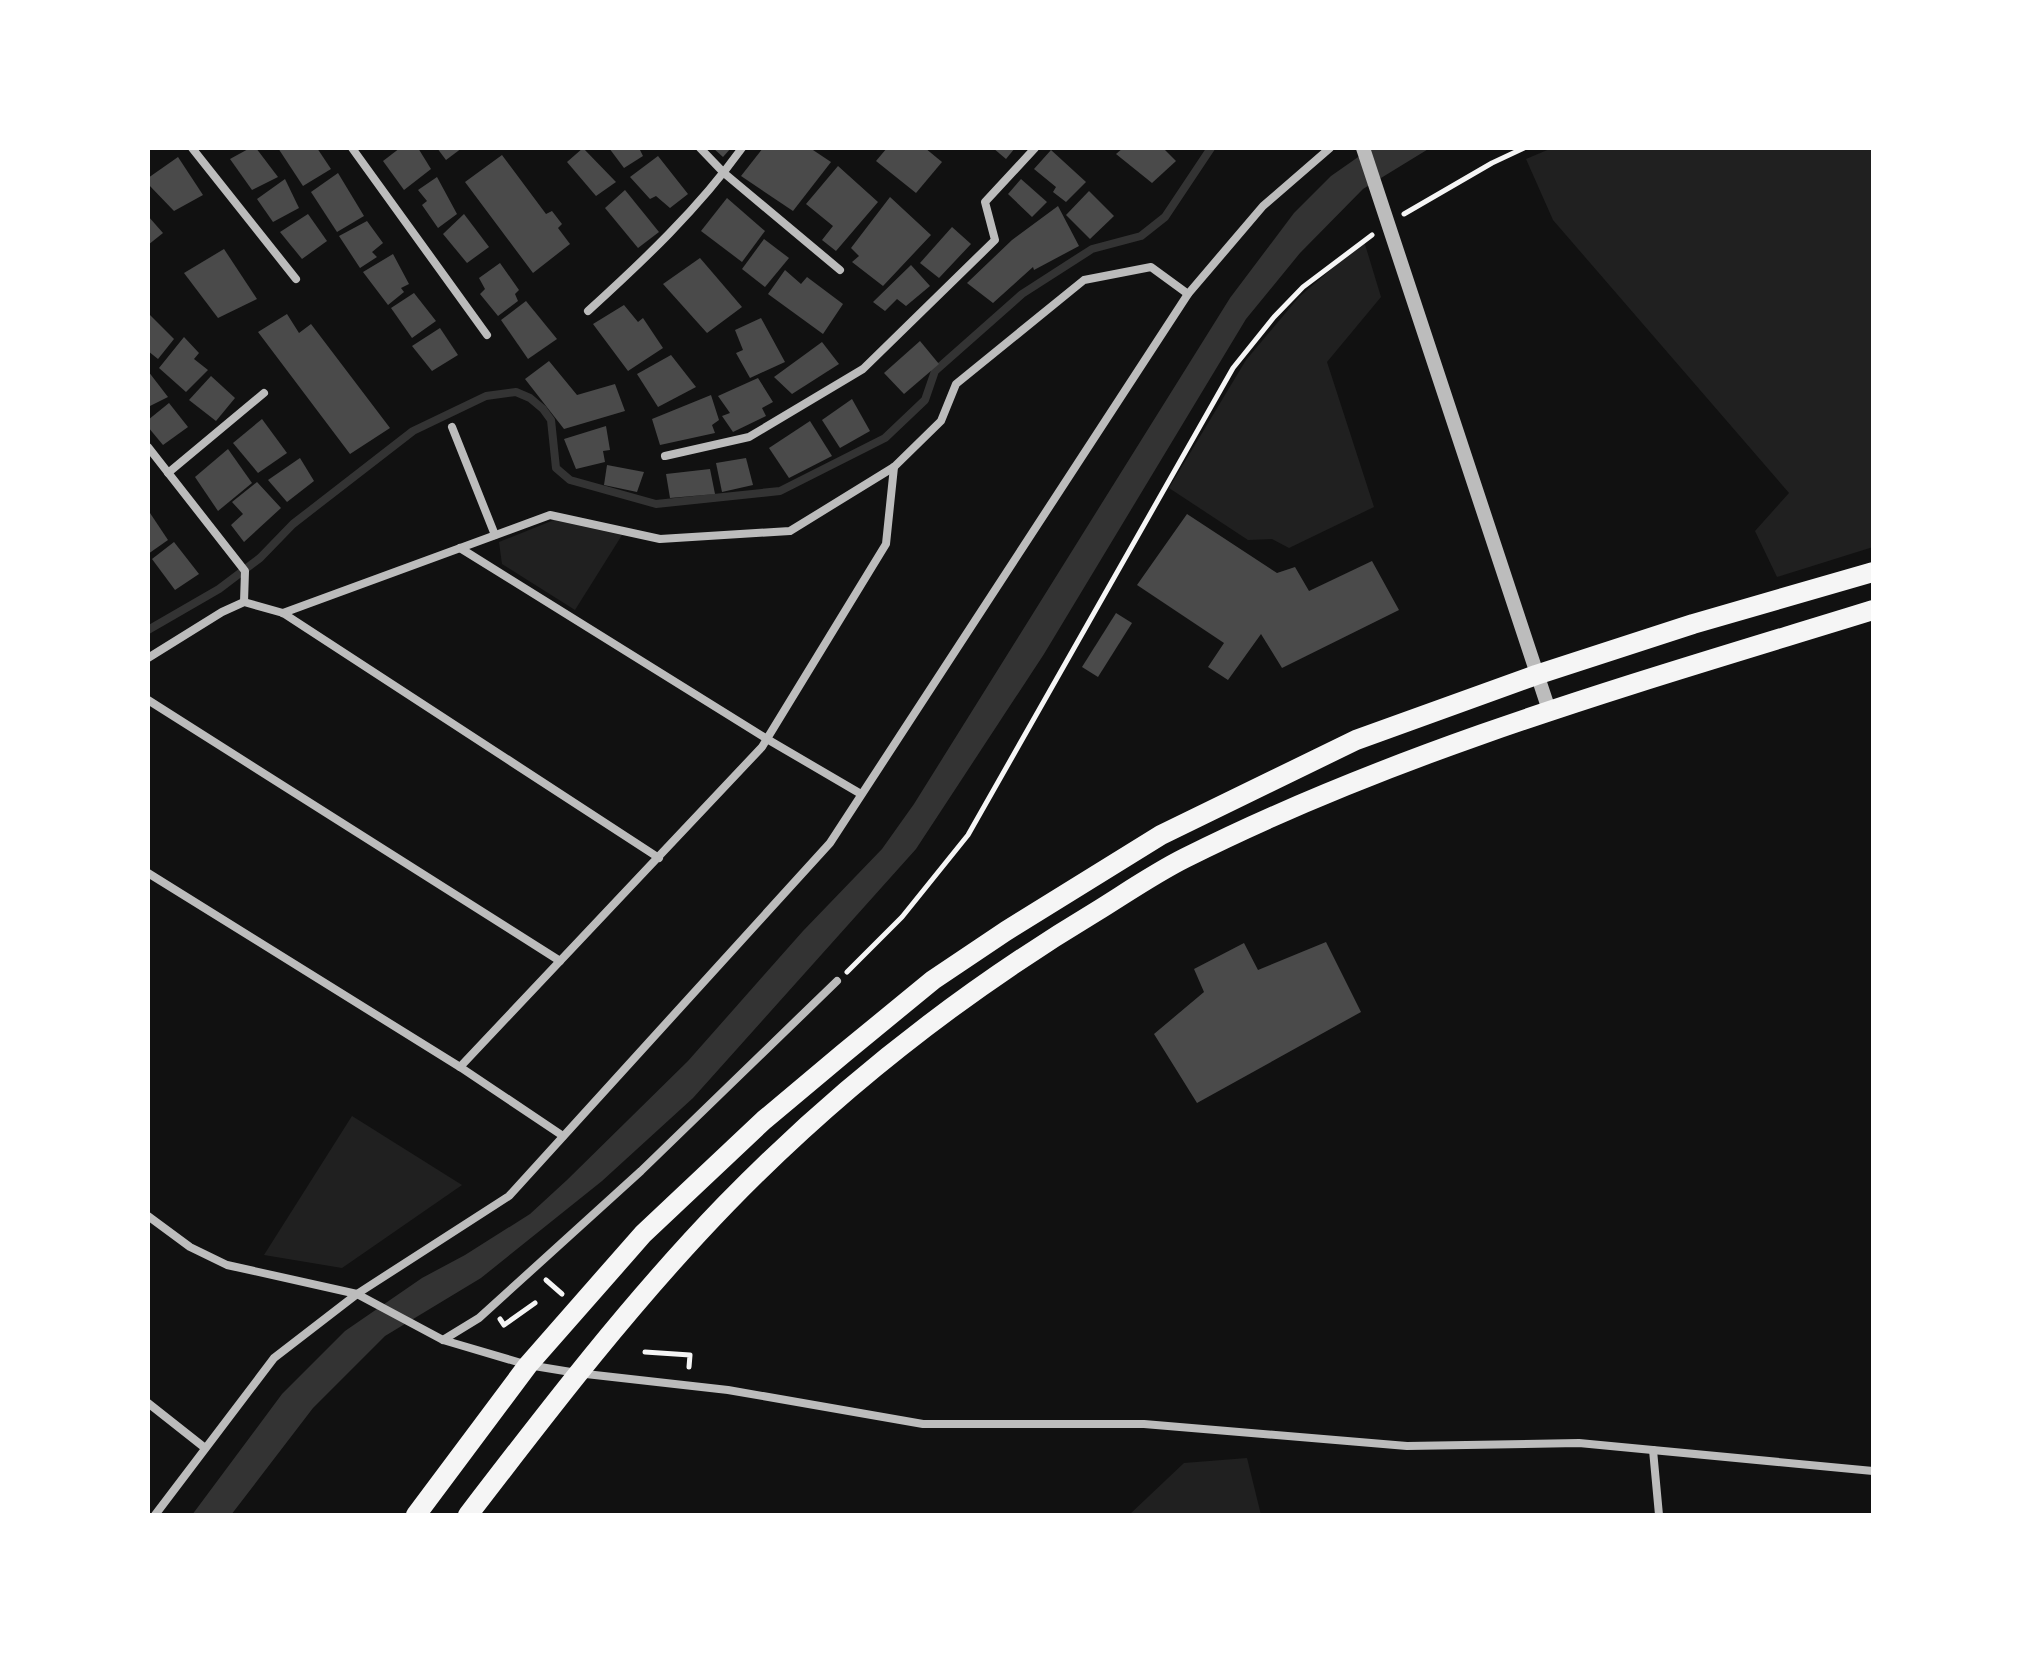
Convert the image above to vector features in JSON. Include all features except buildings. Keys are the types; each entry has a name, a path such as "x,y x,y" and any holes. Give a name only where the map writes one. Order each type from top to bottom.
{"main road":[{"path":"416,1515 528,1365 643,1234 764,1120 933,980 1161,835 1356,740 1536,675 1693,624 1873,572"},
{"path":"468,1515 577,1373 727,1204 792,1140 949,1010 1028,952 1183,859 1375,773 1549,710 1873,610"}],"street":[{"path":"192,148 296,279"},
{"path":"352,148 487,335"},
{"path":"700,148 724,173 840,270"},
{"path":"588,311 645,260 724,173 742,148"},
{"path":"665,456 749,437 863,369 995,240 985,202 1035,148"},
{"path":"155,1515 274,1358 357,1294 509,1196 830,843 1188,294 1263,206 1330,148"},
{"path":"1363,148 1549,710"},
{"path":"283,613 550,515 660,539 790,531 894,467 941,421 956,384 1084,280 1151,267 1188,294"},
{"path":"168,473 264,393"},
{"path":"452,427 495,535"},
{"path":"148,447 245,571 244,602"},
{"path":"460,1067 659,858 767,739 886,544 894,467"},
{"path":"460,548 861,794"},
{"path":"148,658 222,612 244,602 283,613 659,858"},
{"path":"148,700 560,961"},
{"path":"148,873 460,1067 563,1136"},
{"path":"443,1340 479,1318 641,1171 837,981"},
{"path":"148,1216 190,1247 227,1265 357,1294 443,1340 528,1365 577,1373 728,1390 923,1424 1144,1424 1407,1446 1579,1443 1873,1471"},
{"path":"148,1403 205,1448"},
{"path":"1653,1450 1659,1515"}],"path":[{"path":"837,981 902,917 968,835 1233,368 1274,317 1303,287 1387,224 1492,163 1524,148"},
{"path":"645,1352 690,1355 691,1367 677,1366"}],"shaded area":[{"path":"1371,148 1430,148 1363,189 1300,253 1246,319 1044,654 916,849 693,1098 602,1181 481,1278 385,1336 313,1408 231,1515 192,1515 282,1394 345,1331 422,1278 530,1214 688,1061 803,931 882,849 914,804 1230,298 1294,213 1331,176"},
{"path":"1552,148 1873,148 1873,547 1777,577 1755,531 1789,493 1553,220 1526,159"},
{"path":"1364,241 1381,297 1327,362 1374,507 1289,548 1272,539 1248,540 1169,488 1246,360 1299,297"},
{"path":"554,520 622,535 575,610 502,564 499,542"},
{"path":"352,1116 462,1185 342,1268 264,1255"},
{"path":"1247,1458 1261,1515 1129,1515 1184,1463"}],"waterway":[{"path":"148,630 219,589 260,558 293,524 413,431 486,396 516,392 543,409 551,420 556,468 570,480 656,504 780,491 885,438 925,400 935,371 1022,294 1092,249 1141,236 1165,217 1211,148"}]}
